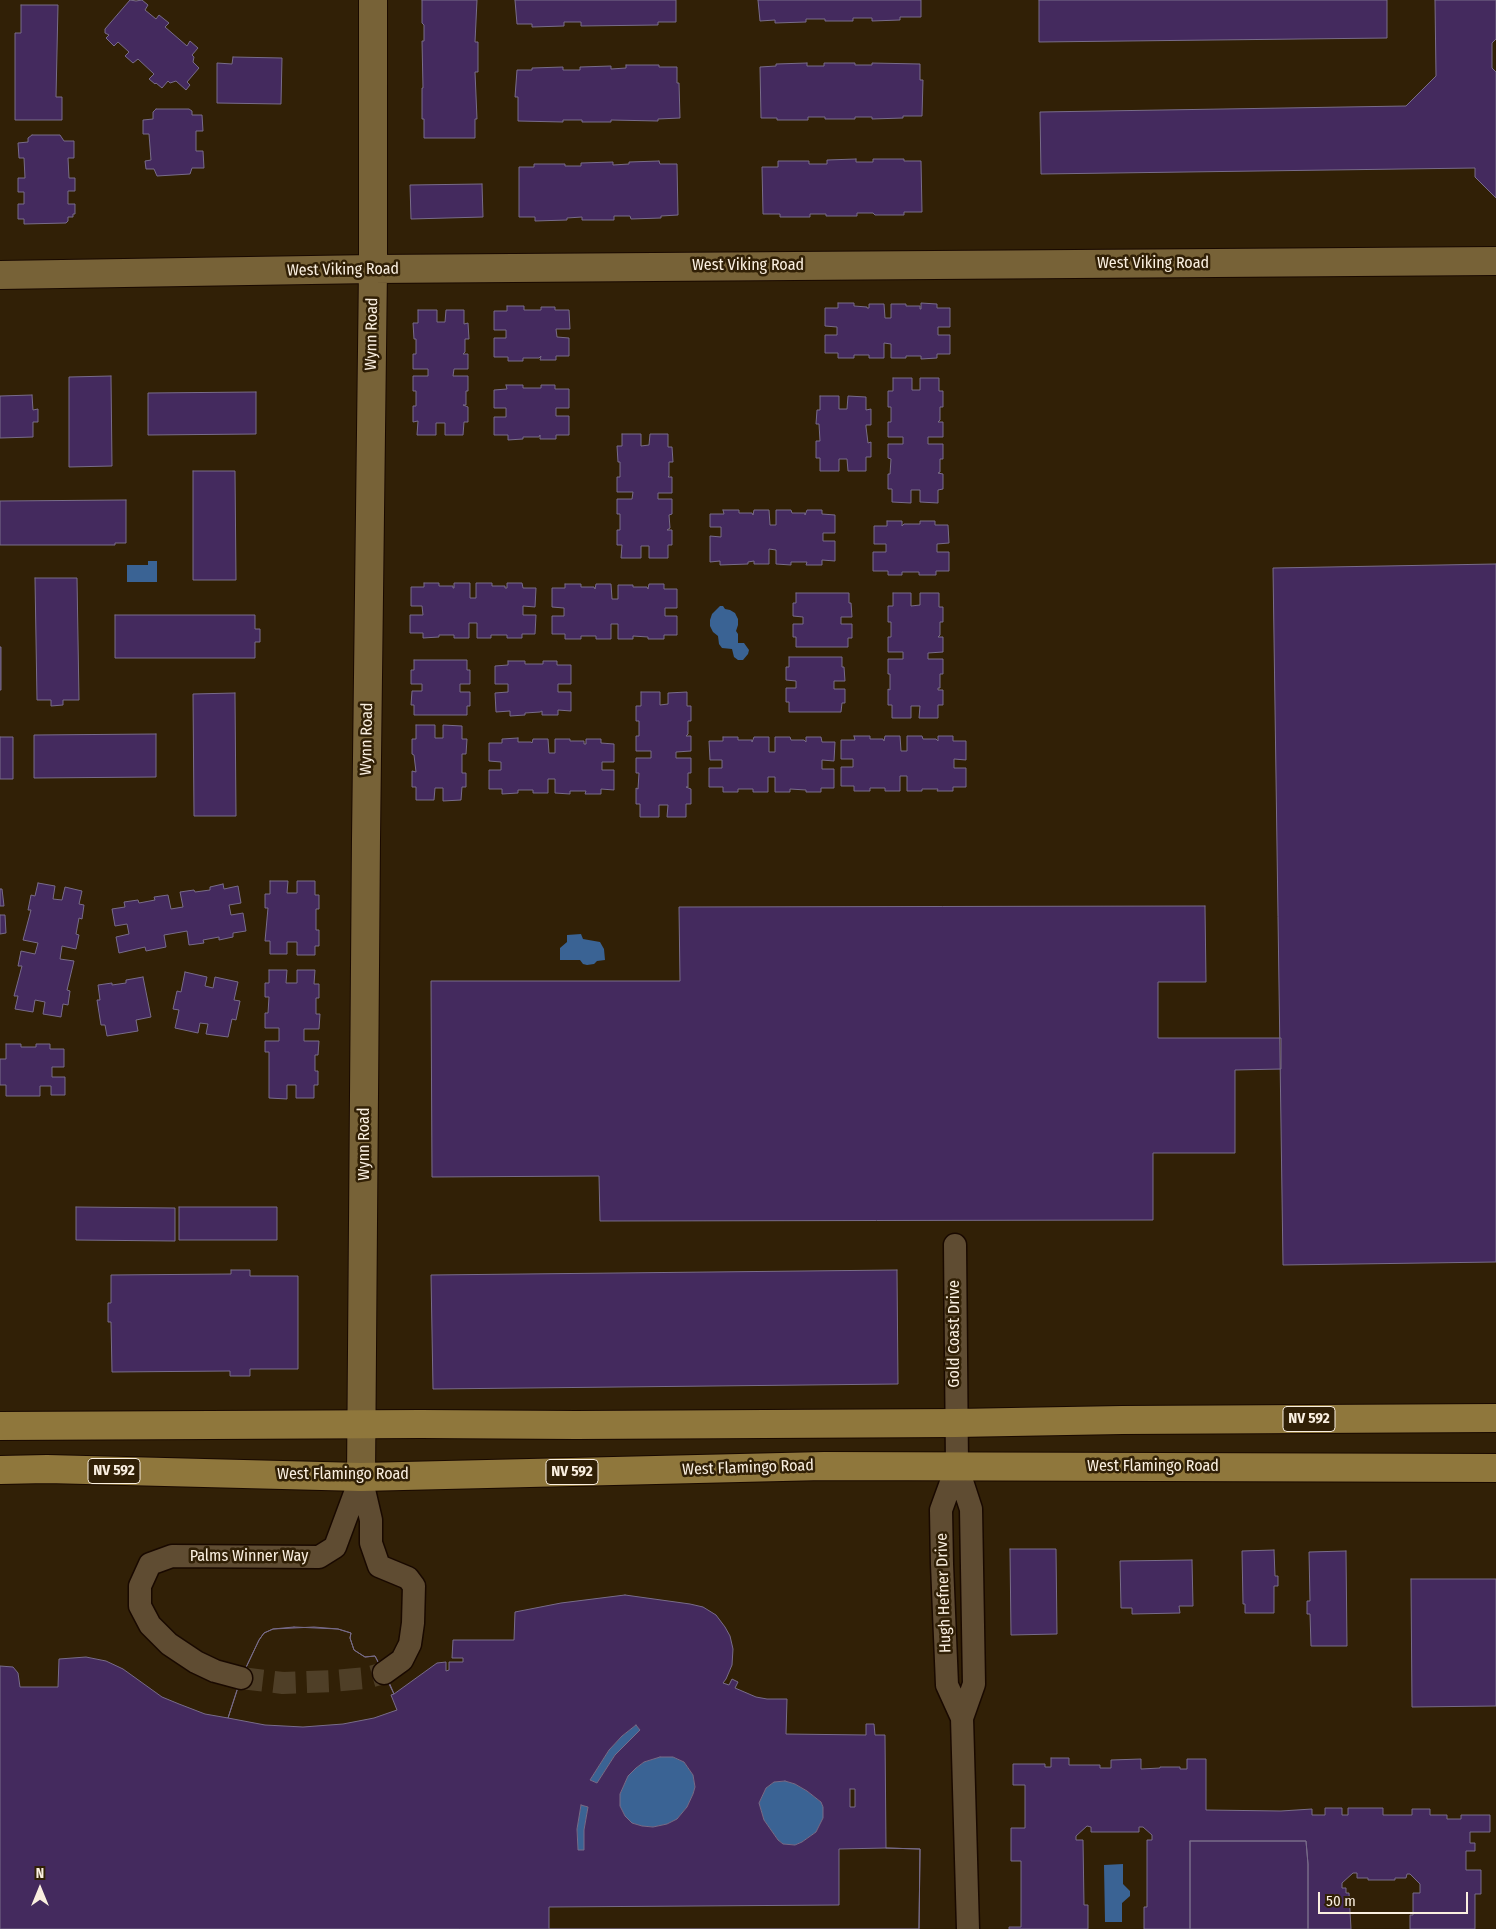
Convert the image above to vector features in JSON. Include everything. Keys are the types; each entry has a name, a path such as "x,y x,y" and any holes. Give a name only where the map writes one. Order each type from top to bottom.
{"main road":[{"name":"NV 592","path":"0,1426 956,1423 1496,1418"},
{"name":"West Flamingo Road","path":"0,1470 47,1469 362,1477 824,1466 1496,1468"}],"street":[{"name":"Wynn Road","path":"362,1477 366,868 373,269 373,0"},
{"name":"West Viking Road","path":"0,274 373,269 1496,261"},
{"name":"Gold Coast Drive","path":"955,1245 956,1423"},
{"name":"Hugh Hefner Drive","path":"956,1423 957,1466 970,1509 974,1674 974,1684 962,1718 968,1929"},
{"path":"362,1477 371,1520 371,1543 379,1566 408,1578 414,1586 413,1623 410,1644 402,1660 384,1673"},
{"name":"Palms Winner Way","path":"241,1678 215,1671 196,1662 168,1644 150,1625 140,1606 140,1586 150,1564 172,1556 319,1557 335,1547 362,1477"}],"water":[{"path":"148,561 157,561 157,582 127,582 127,565 148,565"},
{"path":"720,606 735,613 738,619 736,631 738,643 744,643 749,650 743,660 738,660 734,657 732,649 722,648 719,644 718,636 710,626 712,614"},
{"path":"581,934 583,939 600,942 604,949 605,960 587,965 583,964 580,960 560,960 560,948 567,942 567,935"},
{"path":"636,1725 640,1730 615,1755 597,1783 590,1780 609,1750"},
{"path":"660,1757 673,1757 684,1762 693,1775 695,1787 693,1794 687,1807 677,1819 667,1824 653,1827 632,1823 625,1816 620,1806 620,1794 628,1776 636,1768 644,1762"},
{"path":"785,1781 807,1791 821,1802 823,1807 823,1818 816,1832 795,1845 783,1844 778,1840 764,1820 759,1803 766,1788 774,1782"},
{"path":"581,1805 588,1807 584,1830 584,1850 578,1850 577,1829"},
{"path":"1123,1864 1123,1884 1130,1891 1130,1896 1122,1903 1122,1922 1105,1922 1104,1865"}],"building":[{"path":"130,0 142,0 148,5 145,10 156,19 159,15 169,23 165,27 187,46 190,41 198,48 192,55 194,57 193,62 199,68 187,82 190,85 186,90 176,81 170,83 168,81 162,88 155,84 149,79 154,74 138,59 133,63 125,56 129,52 118,42 114,46 106,38 109,35 105,33 105,29"},
{"path":"422,0 477,0 475,42 478,42 478,72 475,72 477,119 475,119 475,138 424,138 424,119 422,119 422,41 424,41 424,25 422,23"},
{"path":"515,0 676,0 676,22 658,22 658,25 581,26 581,22 564,22 564,26 532,27 532,24 517,24"},
{"path":"758,0 921,0 921,17 900,17 900,20 872,21 872,18 853,18 853,21 806,19 806,22 775,23 775,20 760,21"},
{"path":"1039,0 1387,0 1387,38 1039,42"},
{"path":"1435,0 1496,0 1496,39 1492,43 1492,68 1496,72 1496,198 1475,177 1475,168 1041,174 1040,112 1406,106 1436,76"},
{"path":"21,5 58,5 56,97 62,97 62,120 15,120 15,33 21,33"},
{"path":"233,57 282,58 281,104 217,103 217,63 232,64"},
{"path":"807,63 807,66 824,66 824,63 855,63 855,65 872,65 872,63 920,64 920,80 923,80 922,116 872,119 872,117 825,119 825,117 808,117 808,120 761,118 760,67 776,66 776,64"},
{"path":"626,65 677,67 680,118 658,119 658,121 611,120 611,122 582,122 582,120 563,120 563,122 518,121 518,97 515,97 517,70 563,67 563,70 580,70 580,67 611,66 611,69 626,68"},
{"path":"156,109 189,109 192,111 192,115 202,115 203,131 196,131 196,151 203,151 204,168 192,168 190,174 157,176 154,169 146,169 145,161 151,160 149,134 143,134 143,120 153,119 153,112"},
{"path":"32,135 60,135 64,141 74,141 74,158 68,158 69,178 75,178 75,191 68,191 68,204 75,204 75,214 73,214 73,217 68,217 66,223 24,224 24,219 18,219 18,204 24,204 24,192 18,192 18,178 25,178 24,158 19,158 18,143 28,142 28,138"},
{"path":"856,159 856,162 873,162 873,159 921,161 922,212 904,212 904,215 857,213 857,216 810,214 810,217 780,217 780,214 763,214 762,167 778,167 778,161 809,161 809,164 827,164 827,160"},
{"path":"659,161 660,164 677,164 678,215 661,216 661,218 631,219 630,216 614,216 614,220 582,220 582,217 567,218 567,220 535,221 535,217 519,217 519,167 534,167 534,164 581,166 581,163 613,162 613,165 629,164 629,162"},
{"path":"482,184 483,217 411,219 410,185"},
{"path":"838,303 854,303 854,306 867,308 869,308 869,304 884,304 885,318 891,318 891,304 920,306 921,309 921,303 937,304 937,308 950,308 950,327 938,327 938,335 950,335 950,354 937,354 937,358 921,359 921,356 906,356 906,358 891,358 891,344 884,343 884,358 854,355 854,358 838,358 838,353 825,353 825,335 837,335 837,327 825,326 825,308 838,308"},
{"path":"507,306 524,306 524,310 541,310 541,307 555,307 555,310 569,310 570,329 556,329 557,337 569,338 569,356 556,356 556,360 540,360 541,356 539,358 523,358 523,361 508,361 508,357 494,357 494,338 506,338 506,330 494,330 494,311 507,311"},
{"path":"418,310 437,310 437,322 445,322 446,310 464,310 464,324 468,323 469,339 465,339 465,352 463,354 468,354 468,369 454,369 453,376 468,376 466,405 463,405 468,407 468,422 464,422 463,435 445,435 445,423 436,423 436,435 417,435 418,421 413,422 413,406 416,406 416,391 413,391 413,376 428,376 428,369 413,369 416,339 414,339 413,323 418,323"},
{"path":"111,376 112,466 69,467 69,377"},
{"path":"893,378 912,378 912,390 920,390 920,378 939,378 939,391 943,391 943,407 940,407 940,420 938,422 943,422 943,437 928,437 928,444 943,444 943,459 940,459 940,472 938,473 943,474 943,489 938,490 938,503 920,502 920,490 911,490 911,503 892,502 892,489 888,489 891,459 888,458 888,444 903,444 903,437 888,437 891,407 888,407 888,391 893,391"},
{"path":"506,385 523,385 523,388 541,388 541,385 555,385 555,389 569,389 569,408 556,408 556,416 569,416 569,435 556,435 556,439 540,439 540,435 539,437 523,437 523,439 508,440 508,435 494,435 494,417 506,417 506,408 494,408 494,390 507,389"},
{"path":"256,392 256,434 148,435 148,393"},
{"path":"32,395 33,410 38,409 38,422 33,422 33,437 0,438 0,396"},
{"path":"820,396 839,396 839,409 847,409 848,396 866,397 866,410 871,409 871,425 866,425 866,427 868,443 871,442 871,457 866,457 866,471 848,471 847,459 839,459 839,471 820,471 820,458 816,458 816,441 820,441 819,424 816,424 817,410 820,410"},
{"path":"622,434 641,434 641,446 649,445 650,434 668,434 668,447 672,447 673,462 669,462 668,477 672,477 672,493 658,493 658,499 672,499 672,514 669,515 670,528 667,530 672,530 672,545 668,545 668,558 649,558 649,546 641,546 641,558 621,558 622,545 617,545 617,530 620,530 620,514 617,514 617,499 632,499 633,492 617,492 620,462 618,462 617,446 622,446"},
{"path":"193,471 235,471 236,580 193,580"},
{"path":"126,500 126,543 115,543 115,545 0,545 0,501"},
{"path":"723,510 739,510 739,513 752,513 753,515 754,510 769,510 770,525 776,525 776,510 791,510 792,513 805,513 805,515 807,510 822,510 822,514 835,515 835,533 823,533 823,541 835,541 835,561 822,560 822,565 806,565 807,562 791,562 791,565 776,564 776,550 769,549 769,564 754,564 754,561 748,562 748,564 720,565 720,561 710,562 710,536 721,537 721,527 710,527 710,514 724,514"},
{"path":"887,521 902,521 902,526 904,524 920,524 920,521 935,521 935,525 948,525 949,543 937,544 937,552 949,552 949,571 936,571 936,575 902,572 902,575 888,575 888,571 873,571 873,552 886,552 886,544 874,544 874,526 887,526"},
{"path":"1496,564 1496,1262 1283,1265 1273,568"},
{"path":"35,578 77,578 79,700 63,700 63,705 51,706 51,700 37,700"},
{"path":"424,583 439,583 439,586 453,586 454,588 454,583 470,583 470,598 476,598 476,583 492,583 492,586 505,586 507,588 507,583 522,583 523,588 536,588 535,607 523,606 523,615 536,615 535,634 522,634 522,638 507,638 507,635 491,635 491,638 477,638 477,623 469,623 469,638 439,635 439,637 423,638 423,633 410,633 410,615 423,615 422,606 411,606 411,587 424,587"},
{"path":"565,584 581,584 581,587 594,587 595,589 596,584 611,584 612,599 618,599 618,585 633,585 633,587 647,587 648,589 649,584 664,584 664,589 677,589 677,608 665,608 665,616 677,616 677,635 664,635 664,639 648,639 648,637 633,636 633,639 618,639 618,624 611,624 611,639 581,636 581,639 565,639 565,634 552,634 552,616 564,616 564,608 552,607 552,588 565,588"},
{"path":"796,593 849,593 852,617 841,617 841,624 852,624 852,638 848,638 848,647 796,647 796,637 793,637 793,624 803,624 803,617 793,616 793,603 796,603"},
{"path":"893,593 911,593 911,606 920,605 920,593 939,593 939,607 943,607 943,622 940,622 940,635 938,637 943,637 943,652 928,653 928,659 943,659 943,674 940,674 940,688 938,690 943,690 943,705 938,705 938,718 919,718 920,706 911,706 911,718 892,718 892,705 888,705 890,674 888,674 888,659 903,659 903,652 888,652 891,622 888,622 888,606 893,606"},
{"path":"115,615 255,615 255,629 260,629 260,642 255,642 255,658 115,658"},
{"path":"1,647 1,690 0,690"},
{"path":"789,657 842,657 845,681 834,681 834,689 845,689 845,703 842,703 841,712 789,712 789,702 786,702 786,688 796,688 796,681 786,680 786,667 789,667"},
{"path":"414,660 467,660 467,670 470,670 470,684 460,684 460,692 470,692 470,706 467,706 467,715 414,715 414,705 411,705 412,691 422,691 422,684 411,684 411,670 414,670"},
{"path":"508,661 525,661 525,664 543,664 543,661 557,661 557,665 571,665 571,684 558,684 558,692 571,692 571,711 558,710 558,715 542,715 542,711 510,716 510,711 496,712 495,693 508,692 508,684 495,684 495,666 508,665"},
{"path":"641,692 660,692 660,705 668,704 668,693 687,692 687,706 691,706 691,721 688,721 688,734 686,736 691,736 691,751 676,752 676,758 691,758 691,773 688,773 688,787 686,787 691,789 691,804 686,804 686,817 667,817 668,805 659,805 659,817 640,817 640,804 636,804 636,788 638,789 639,773 636,773 636,758 651,758 651,751 636,751 639,721 636,721 636,706 641,706"},
{"path":"235,693 236,816 194,816 193,694"},
{"path":"416,725 435,725 435,738 443,738 443,725 462,726 462,739 467,739 466,754 462,754 462,773 466,773 466,787 462,787 461,800 443,801 443,788 435,788 434,800 416,800 416,787 412,787 412,771 416,772 414,755 412,754 412,739 416,739"},
{"path":"156,734 156,777 34,778 34,735"},
{"path":"854,736 870,736 870,739 883,739 884,741 885,736 900,736 901,751 907,751 907,736 922,736 923,739 936,739 938,741 938,736 953,736 953,741 966,741 966,760 954,759 954,768 966,768 966,787 953,787 953,791 922,789 922,791 907,791 907,776 900,776 900,791 870,788 870,791 854,791 854,786 841,786 841,767 853,767 853,759 841,759 841,740 855,740"},
{"path":"0,737 13,737 13,779 0,779"},
{"path":"723,737 738,737 738,740 752,740 752,742 754,737 769,737 769,752 775,752 775,737 790,737 791,740 804,740 806,742 806,737 821,737 822,742 835,742 834,761 822,760 822,769 834,769 834,788 821,788 821,792 790,789 790,792 775,792 775,777 768,777 768,792 738,789 738,792 723,792 723,787 709,787 709,768 722,768 722,760 710,760 709,741 723,741"},
{"path":"518,738 518,742 532,743 533,739 548,739 549,753 555,753 555,739 584,741 584,744 586,744 586,739 601,739 601,743 614,744 614,762 602,762 602,770 614,770 614,790 601,789 601,794 585,794 586,791 570,791 570,794 555,793 555,779 548,779 548,793 518,790 518,793 502,794 502,789 489,789 489,770 501,770 501,762 489,761 489,743 502,743 502,739"},
{"path":"270,881 288,881 287,893 297,893 297,881 315,881 315,895 319,895 319,909 316,909 316,930 319,930 319,946 315,946 315,955 297,955 297,942 287,942 287,954 270,954 270,941 265,941 268,908 265,908 265,894 270,894"},
{"path":"38,883 55,886 53,899 62,900 65,887 82,891 79,904 84,905 82,919 79,918 76,934 79,935 76,949 62,946 60,959 74,961 67,990 70,991 68,1005 63,1004 61,1017 43,1014 45,1002 35,1000 33,1012 15,1009 18,996 14,996 22,966 18,966 21,951 35,954 38,943 23,940 31,910 28,910 31,895 35,896"},
{"path":"223,884 224,889 238,886 241,903 229,905 231,915 243,913 246,931 233,933 233,937 219,940 219,937 203,940 204,943 189,945 187,931 164,935 166,947 146,951 145,947 119,953 116,937 129,934 127,924 115,926 112,909 125,907 124,902 138,900 139,903 155,900 154,897 168,895 171,909 183,907 180,892 210,890 210,887"},
{"path":"0,889 2,889 4,906 0,906"},
{"path":"1205,906 1206,982 1158,982 1158,1038 1281,1038 1281,1069 1235,1070 1235,1153 1153,1153 1153,1220 600,1221 599,1176 432,1177 431,981 680,981 679,907"},
{"path":"0,915 5,915 6,933 0,934"},
{"path":"269,970 287,970 286,983 297,983 297,970 315,970 314,984 319,984 319,998 316,998 316,1014 320,1014 319,1029 304,1029 304,1041 319,1041 318,1055 315,1055 315,1071 318,1071 318,1085 314,1085 314,1098 296,1098 296,1085 287,1085 287,1099 269,1098 269,1052 265,1052 265,1041 279,1041 279,1028 265,1028 265,1013 268,1013 269,997 265,997 265,983 269,983"},
{"path":"185,972 207,977 205,986 213,988 215,977 238,982 234,1000 240,1001 236,1020 232,1019 228,1037 206,1034 208,1024 200,1023 198,1033 175,1028 179,1010 173,1009 177,991 181,992"},
{"path":"143,977 151,1017 136,1020 138,1031 107,1036 105,1025 101,1025 97,1000 100,1000 98,985 126,983 126,980"},
{"path":"6,1044 36,1047 36,1044 50,1044 50,1049 64,1049 64,1067 52,1067 52,1077 65,1077 65,1095 51,1095 51,1086 40,1086 40,1096 6,1096 6,1085 0,1085 0,1059 6,1059"},
{"path":"76,1207 175,1208 175,1241 76,1240"},
{"path":"179,1207 277,1207 277,1240 179,1240"},
{"path":"231,1270 250,1270 250,1276 298,1276 298,1369 250,1369 250,1376 230,1376 230,1371 112,1372 111,1322 108,1322 108,1303 111,1303 111,1275 231,1274"},
{"path":"897,1270 898,1384 433,1389 431,1275"},
{"path":"1010,1549 1056,1549 1057,1634 1011,1635"},
{"path":"1274,1550 1275,1576 1278,1576 1278,1586 1274,1586 1274,1613 1245,1613 1245,1604 1243,1604 1242,1551"},
{"path":"1346,1551 1347,1646 1311,1646 1310,1614 1307,1614 1307,1601 1310,1601 1309,1552"},
{"path":"1192,1560 1193,1606 1179,1606 1180,1613 1132,1614 1132,1608 1121,1608 1120,1561"},
{"path":"1411,1579 1496,1579 1496,1706 1412,1707"},
{"path":"625,1595 703,1607 716,1615 730,1636 733,1649 732,1665 723,1683 729,1685 732,1679 738,1682 735,1688 756,1697 787,1699 786,1734 866,1735 866,1724 874,1724 875,1735 885,1735 886,1848 920,1849 919,1929 0,1929 0,1666 13,1667 18,1673 20,1687 58,1687 59,1659 86,1657 106,1661 123,1669 162,1697 205,1714 228,1718 241,1678 259,1640 264,1633 273,1629 314,1627 338,1629 351,1633 350,1638 354,1650 365,1657 375,1656 394,1694 437,1663 446,1662 446,1671 449,1670 449,1662 463,1662 463,1658 452,1658 453,1640 514,1640 515,1612 561,1603","holes":["636,1725 640,1730 615,1755 597,1783 590,1780 609,1750","660,1757 673,1757 684,1762 693,1775 695,1787 687,1807 677,1819 667,1824 653,1827 632,1823 625,1816 620,1806 620,1794 628,1776 644,1762","785,1781 795,1784 821,1802 823,1818 816,1832 795,1845 783,1844 778,1840 764,1820 759,1803 766,1788 774,1782","850,1789 855,1789 855,1807 850,1807","581,1805 588,1807 584,1830 584,1850 578,1850 577,1829"]},
{"path":"294,1627 338,1629 351,1633 350,1638 354,1650 365,1657 375,1656 394,1694 391,1695 397,1710 374,1718 343,1724 303,1727 265,1725 228,1718 241,1678 264,1633 273,1629"},
{"path":"1051,1758 1069,1758 1069,1765 1100,1765 1100,1768 1111,1768 1111,1760 1141,1759 1141,1769 1180,1767 1180,1769 1187,1769 1187,1759 1206,1759 1206,1810 1281,1811 1312,1809 1312,1815 1325,1815 1325,1808 1342,1808 1342,1815 1348,1815 1348,1808 1383,1808 1383,1815 1412,1815 1412,1809 1430,1809 1430,1815 1447,1815 1447,1819 1461,1819 1461,1815 1490,1815 1490,1832 1470,1832 1470,1843 1475,1843 1475,1851 1466,1851 1466,1870 1481,1870 1481,1894 1475,1894 1475,1929 1410,1929 1410,1915 1413,1915 1413,1893 1420,1893 1420,1884 1410,1874 1407,1874 1406,1878 1395,1878 1395,1880 1368,1880 1368,1878 1357,1878 1357,1873 1353,1873 1342,1883 1342,1888 1346,1888 1346,1893 1349,1893 1351,1929 1308,1929 1306,1841 1190,1841 1190,1929 1144,1929 1144,1907 1147,1907 1147,1840 1152,1840 1152,1835 1143,1827 1139,1827 1139,1832 1091,1832 1091,1827 1087,1826 1076,1836 1076,1840 1083,1840 1084,1905 1088,1905 1088,1929 1009,1929 1009,1927 1021,1927 1021,1861 1011,1861 1011,1828 1025,1828 1025,1785 1013,1785 1013,1764 1045,1764 1045,1767 1051,1767"},
{"path":"1190,1841 1306,1841 1308,1929 1190,1929"},
{"path":"839,1849 920,1849 919,1929 549,1929 549,1907 839,1905"}],"tunnel":[{"path":"241,1678 283,1683 366,1678 384,1673"}]}
